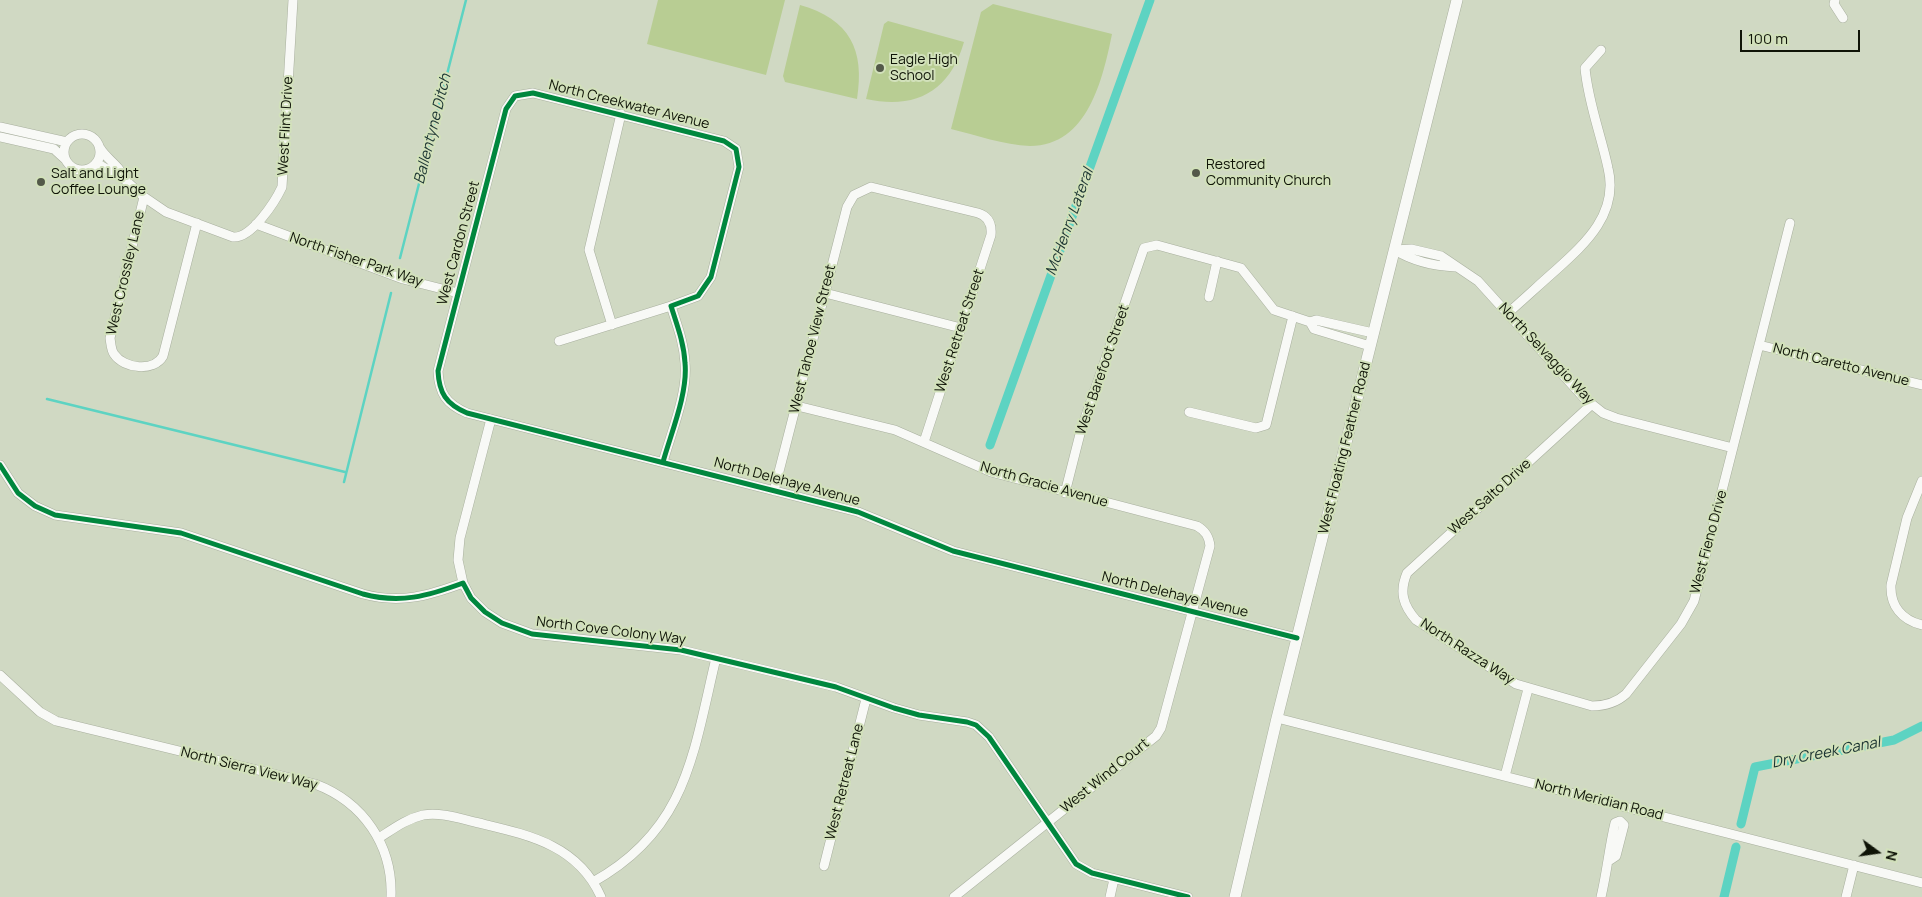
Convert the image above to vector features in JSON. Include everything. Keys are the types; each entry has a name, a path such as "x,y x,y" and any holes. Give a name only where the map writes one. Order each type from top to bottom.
{"main road":[{"name":"West Floating Feather Road","path":"1235,897 1276,718 1457,0"}],"street":[{"name":"West Flint Drive","path":"197,223 233,237 242,236 256,224 282,187 293,0"},
{"path":"1835,0 1834,4 1843,18"},
{"path":"1508,313 1587,242 1599,226 1606,210 1610,190 1609,171 1586,84 1585,68 1601,50"},
{"name":"North Creekwater Avenue","path":"515,96 533,92 724,140 736,148 739,167 711,277 698,296 671,306"},
{"name":"West Cardon Street","path":"444,398 438,386 438,371 506,109 515,96"},
{"path":"612,325 589,250 621,114"},
{"path":"0,127 67,142"},
{"path":"66,160 64,148 67,142 76,135 88,135 97,141 104,155 122,172 123,178"},
{"path":"0,137 54,149 70,166 82,170 96,164 100,147"},
{"path":"96,164 123,178 144,197 166,212 197,223"},
{"name":"West Tahoe View Street","path":"774,491 847,207 851,198 858,191 878,187 978,213 989,220"},
{"name":"West Crossley Lane","path":"144,197 110,338 115,356 123,362 142,367 153,366 159,362 197,223"},
{"name":"West Retreat Street","path":"924,442 991,235 989,220"},
{"name":"West Fieno Drive","path":"1602,706 1618,701 1626,694 1690,611 1697,593 1790,223"},
{"name":"North Fisher Park Way","path":"256,224 403,279 458,293"},
{"name":"West Barefoot Street","path":"1065,492 1081,430 1144,248 1157,245 1217,261"},
{"name":"North Selvaggio Way","path":"1395,250 1411,248 1441,256 1478,281 1591,405 1616,418 1733,448"},
{"path":"1209,297 1217,261 1241,268 1274,310 1310,322 1316,320 1373,333"},
{"path":"825,293 961,328"},
{"path":"559,341 671,306 683,345 686,365 684,385 663,462"},
{"path":"1189,412 1256,428 1262,428 1266,425 1293,316"},
{"path":"1310,322 1314,329 1370,346"},
{"name":"North Caretto Avenue","path":"1759,345 1922,385"},
{"name":"North Delehaye Avenue","path":"444,398 452,407 491,419 858,512 953,551 1297,638"},
{"name":"West Salto Drive","path":"1402,596 1402,584 1407,573 1591,405"},
{"name":"North Gracie Avenue","path":"797,406 895,430 991,472 1197,526 1207,534"},
{"path":"0,465 18,493 35,506 55,515 181,533 375,598 395,600 416,598 463,583 458,560 460,538 491,419"},
{"path":"1922,481 1908,518 1890,585 1890,595 1898,612 1913,623 1922,625"},
{"name":"West Wind Court","path":"954,897 1156,736 1161,728 1210,546 1207,534"},
{"name":"North Cove Colony Way","path":"463,583 471,598 485,612 523,631 541,635 672,649 716,658 836,687 866,699 919,715 976,725 990,737 1076,864 1092,873 1188,897"},
{"name":"North Razza Way","path":"1402,596 1407,610 1416,620 1506,678 1528,689 1592,706 1602,706"},
{"path":"593,882 630,858 646,843 667,816 693,757 716,658"},
{"name":"North Sierra View Way","path":"0,675 40,712 56,721 324,788 340,796 356,808 379,838 389,867 391,897"},
{"path":"1505,776 1528,689"},
{"name":"West Retreat Lane","path":"824,866 866,699"},
{"name":"North Meridian Road","path":"1276,718 1922,883"},
{"path":"1601,897 1610,860 1616,856 1624,825 1620,821 1624,806"},
{"path":"379,838 413,818 431,814 449,816 544,840 568,854 593,882 601,897"},
{"path":"1846,897 1854,865"},
{"path":"1110,897 1114,879"}],"green space":[{"path":"658,0 785,0 766,75 647,44"},
{"path":"993,4 1112,34 1104,70 1089,106 1079,122 1066,135 1050,143 1030,146 1020,145 1000,142 951,129 981,12"},
{"path":"800,5 817,11 831,19 842,28 850,39 856,51 858,66 857,99 785,82 783,76"},
{"path":"888,21 964,42 958,59 950,73 928,93 915,99 900,102 884,102 866,99 884,24"}],"waterway":[{"name":"Ballentyne Ditch","path":"400,258 466,0"},
{"name":"McHenry Lateral","path":"990,445 1150,0"},
{"name":"Ballentyne Ditch","path":"344,482 391,293"},
{"path":"47,399 345,472"},
{"name":"Dry Creek Canal","path":"1741,824 1755,767 1894,740 1922,726"},
{"name":"Dry Creek Canal","path":"1724,897 1736,847"}],"cycle path":[{"path":"663,462 678,413 685,375 683,348 671,306 698,296 711,277 739,167 736,149 724,141 533,93 515,96 506,109 438,371 442,392 454,406 467,413 858,512 953,551 1297,638"},
{"path":"0,465 18,493 35,506 55,515 181,533 376,597 414,597 438,592 463,583 471,598 485,612 502,623 532,634 681,650 836,687 919,715 976,725 989,737 1076,864 1092,873 1188,897"}],"place":[{"name":"Eagle High School","path":"880,68"},
{"name":"Restored Community Church","path":"1196,173"},
{"name":"Salt and Light Coffee Lounge","path":"41,182"}]}
